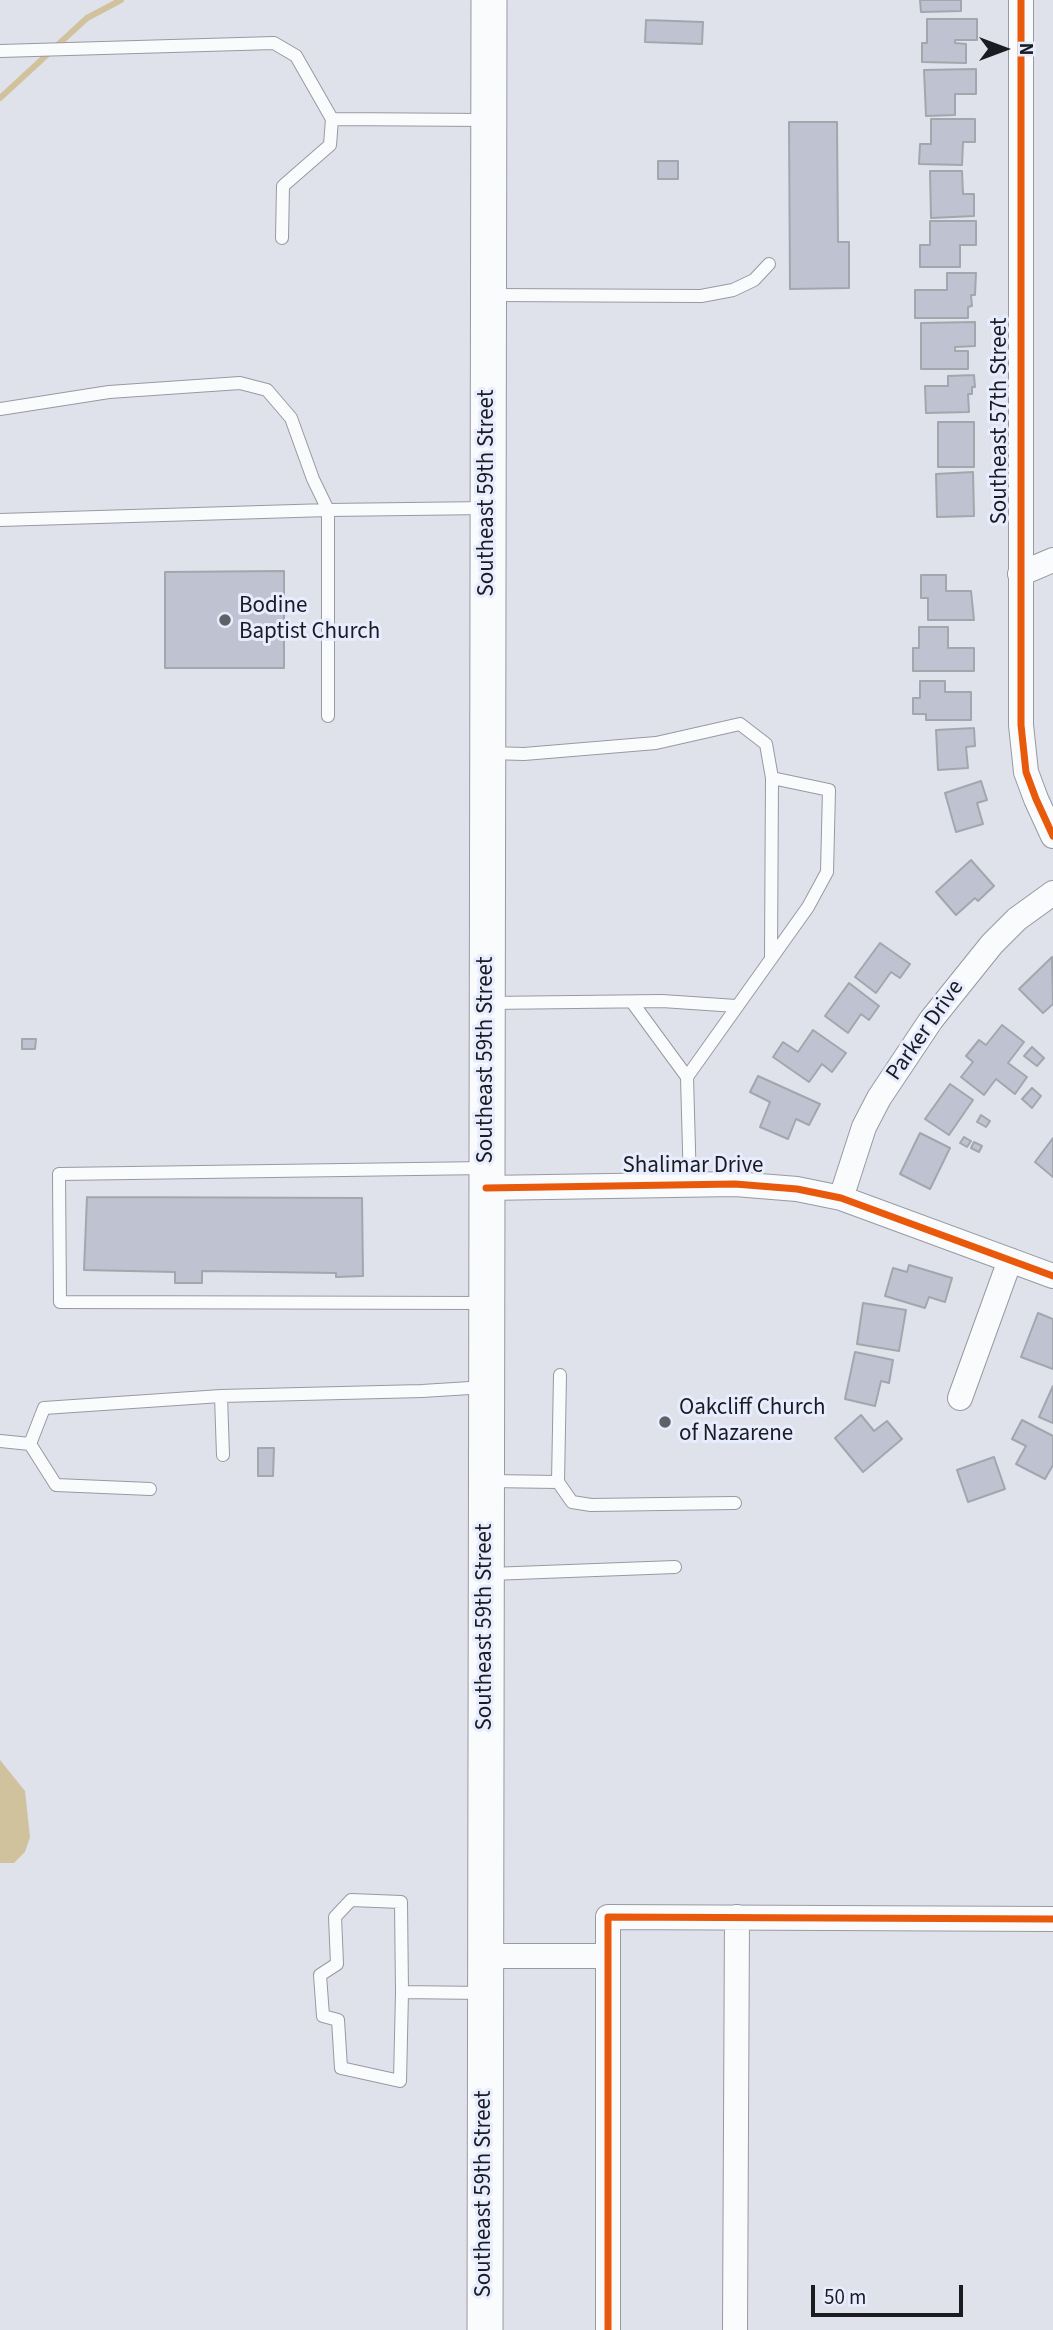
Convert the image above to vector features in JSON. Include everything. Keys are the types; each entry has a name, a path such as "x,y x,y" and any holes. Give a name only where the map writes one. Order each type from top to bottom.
{"main road":[{"name":"Southeast 59th Street","path":"485,2330 489,0"}],"street":[{"name":"Southeast 57th Street","path":"1021,0 1022,745 1032,790 1053,836"},
{"path":"1020,574 1053,560"},
{"name":"Parker Drive","path":"841,1198 864,1127 878,1098 931,1020 992,944 1017,919 1053,893"},
{"name":"Shalimar Drive","path":"486,1178 768,1185 809,1191 841,1198 1053,1276"},
{"path":"960,1398 1010,1260"},
{"path":"608,2330 608,1916 1053,1919"},
{"path":"734,2330 737,1917"},
{"path":"486,1956 608,1956"}],"lane":[{"path":"0,51 274,43 296,55 332,119 330,145 283,186 282,238"},
{"path":"332,119 489,120"},
{"path":"488,295 701,296 733,290 754,280 769,264"},
{"path":"0,408 109,392 240,383 267,390 292,418 313,478 328,510 328,716"},
{"path":"0,520 488,508"},
{"path":"487,753 524,754 656,743 740,724 766,744 772,778 771,957"},
{"path":"687,1077 808,907 827,872 829,790 772,778"},
{"path":"632,1002 687,1077 691,1185"},
{"path":"487,1003 632,1002 736,1006"},
{"path":"486,1178 443,1167 59,1174 60,1302 486,1303"},
{"path":"560,1376 558,1482 572,1502 591,1505 735,1503"},
{"path":"30,1444 44,1408 221,1396 486,1387"},
{"path":"221,1396 223,1455"},
{"path":"0,1441 30,1444"},
{"path":"30,1444 56,1485 150,1489"},
{"path":"486,1481 558,1482"},
{"path":"486,1574 675,1567"},
{"path":"351,1900 401,1902 402,1992 400,2081 341,2068 338,2020 323,2016 320,1975 337,1964 335,1917 351,1900"},
{"path":"402,1992 486,1993"}],"shaded area":[{"path":"0,1760 25,1791 30,1837 25,1852 14,1863 0,1863"}],"building":[{"path":"920,0 961,0 961,11 921,12"},
{"path":"927,19 977,19 977,40 955,40 955,43 966,44 966,63 922,62 922,43 927,43"},
{"path":"646,20 703,22 702,44 645,42"},
{"path":"976,69 976,94 955,94 955,115 926,116 924,70"},
{"path":"931,119 975,119 975,142 963,142 962,165 919,164 920,144 931,144"},
{"path":"789,122 837,122 838,242 849,242 849,288 790,289"},
{"path":"658,161 678,161 678,179 658,179"},
{"path":"930,171 962,171 963,194 974,194 974,216 931,218"},
{"path":"930,221 976,221 976,245 960,245 960,267 920,267 920,245 930,245"},
{"path":"947,273 976,273 975,295 971,295 972,306 968,307 968,318 915,318 915,290 947,290"},
{"path":"975,322 975,346 955,347 955,351 968,351 968,369 921,369 921,323"},
{"path":"974,375 975,387 972,387 972,394 968,394 969,412 926,413 925,386 948,386 948,376"},
{"path":"938,422 974,422 974,467 938,467"},
{"path":"973,472 974,516 937,517 936,474"},
{"name":"Bodine Baptist Church","path":"284,571 284,668 165,668 165,572"},
{"path":"921,575 946,575 946,591 971,591 974,620 928,620 928,598 921,598"},
{"path":"919,627 948,627 948,648 974,648 974,671 913,671 913,648 919,648"},
{"path":"920,681 945,681 945,692 971,692 971,720 926,720 926,714 913,714 913,698 920,698"},
{"path":"974,728 975,746 966,747 968,768 938,770 936,730"},
{"path":"981,781 987,800 977,803 983,824 956,832 945,793"},
{"path":"971,860 994,886 978,901 975,898 956,915 936,892"},
{"path":"880,943 910,964 900,978 891,972 876,993 855,977"},
{"path":"1052,957 1053,1004 1043,1013 1019,989"},
{"path":"849,983 879,1006 869,1020 861,1014 848,1033 825,1016"},
{"path":"1002,1025 1024,1042 1008,1063 1027,1077 1015,1094 996,1079 984,1095 961,1077 973,1062 966,1056 979,1040 986,1045"},
{"path":"813,1030 846,1053 832,1072 822,1064 809,1082 773,1057 783,1042 798,1052"},
{"path":"22,1039 36,1039 35,1049 22,1049"},
{"path":"1032,1047 1044,1058 1037,1066 1024,1056"},
{"path":"758,1076 820,1104 809,1125 796,1119 788,1139 760,1127 770,1102 750,1092"},
{"path":"950,1084 973,1100 949,1135 925,1119"},
{"path":"1032,1088 1041,1096 1032,1108 1022,1099"},
{"path":"981,1115 990,1121 986,1127 977,1122"},
{"path":"920,1133 950,1148 930,1189 900,1174"},
{"path":"964,1137 971,1141 967,1147 960,1143"},
{"path":"1053,1138 1053,1177 1035,1162"},
{"path":"974,1142 982,1146 979,1152 971,1148"},
{"path":"87,1197 362,1198 363,1276 336,1277 336,1273 202,1271 202,1283 175,1283 175,1272 84,1270"},
{"path":"909,1265 952,1278 945,1302 929,1297 925,1308 885,1296 893,1268 907,1272"},
{"path":"863,1303 906,1310 899,1351 857,1344"},
{"path":"1038,1313 1053,1319 1053,1369 1021,1357"},
{"path":"855,1352 893,1360 889,1383 881,1381 875,1406 845,1399"},
{"path":"1053,1386 1053,1423 1039,1417"},
{"path":"861,1415 874,1431 887,1421 902,1439 863,1472 835,1438"},
{"path":"1022,1420 1053,1436 1053,1465 1045,1479 1016,1464 1026,1446 1012,1439"},
{"path":"258,1448 274,1448 273,1476 258,1476"},
{"path":"994,1457 1005,1489 968,1502 957,1470"}],"waterway":[{"path":"0,98 87,18 121,0"}],"cycle path":[{"path":"1021,0 1021,725 1026,772 1053,836"},
{"path":"486,1188 735,1184 797,1189 841,1198 1053,1276"},
{"path":"608,2330 608,1917 1053,1919"}],"place":[{"name":"Bodine Baptist Church","path":"225,620"},
{"name":"Oakcliff Church of Nazarene","path":"665,1422"}]}
